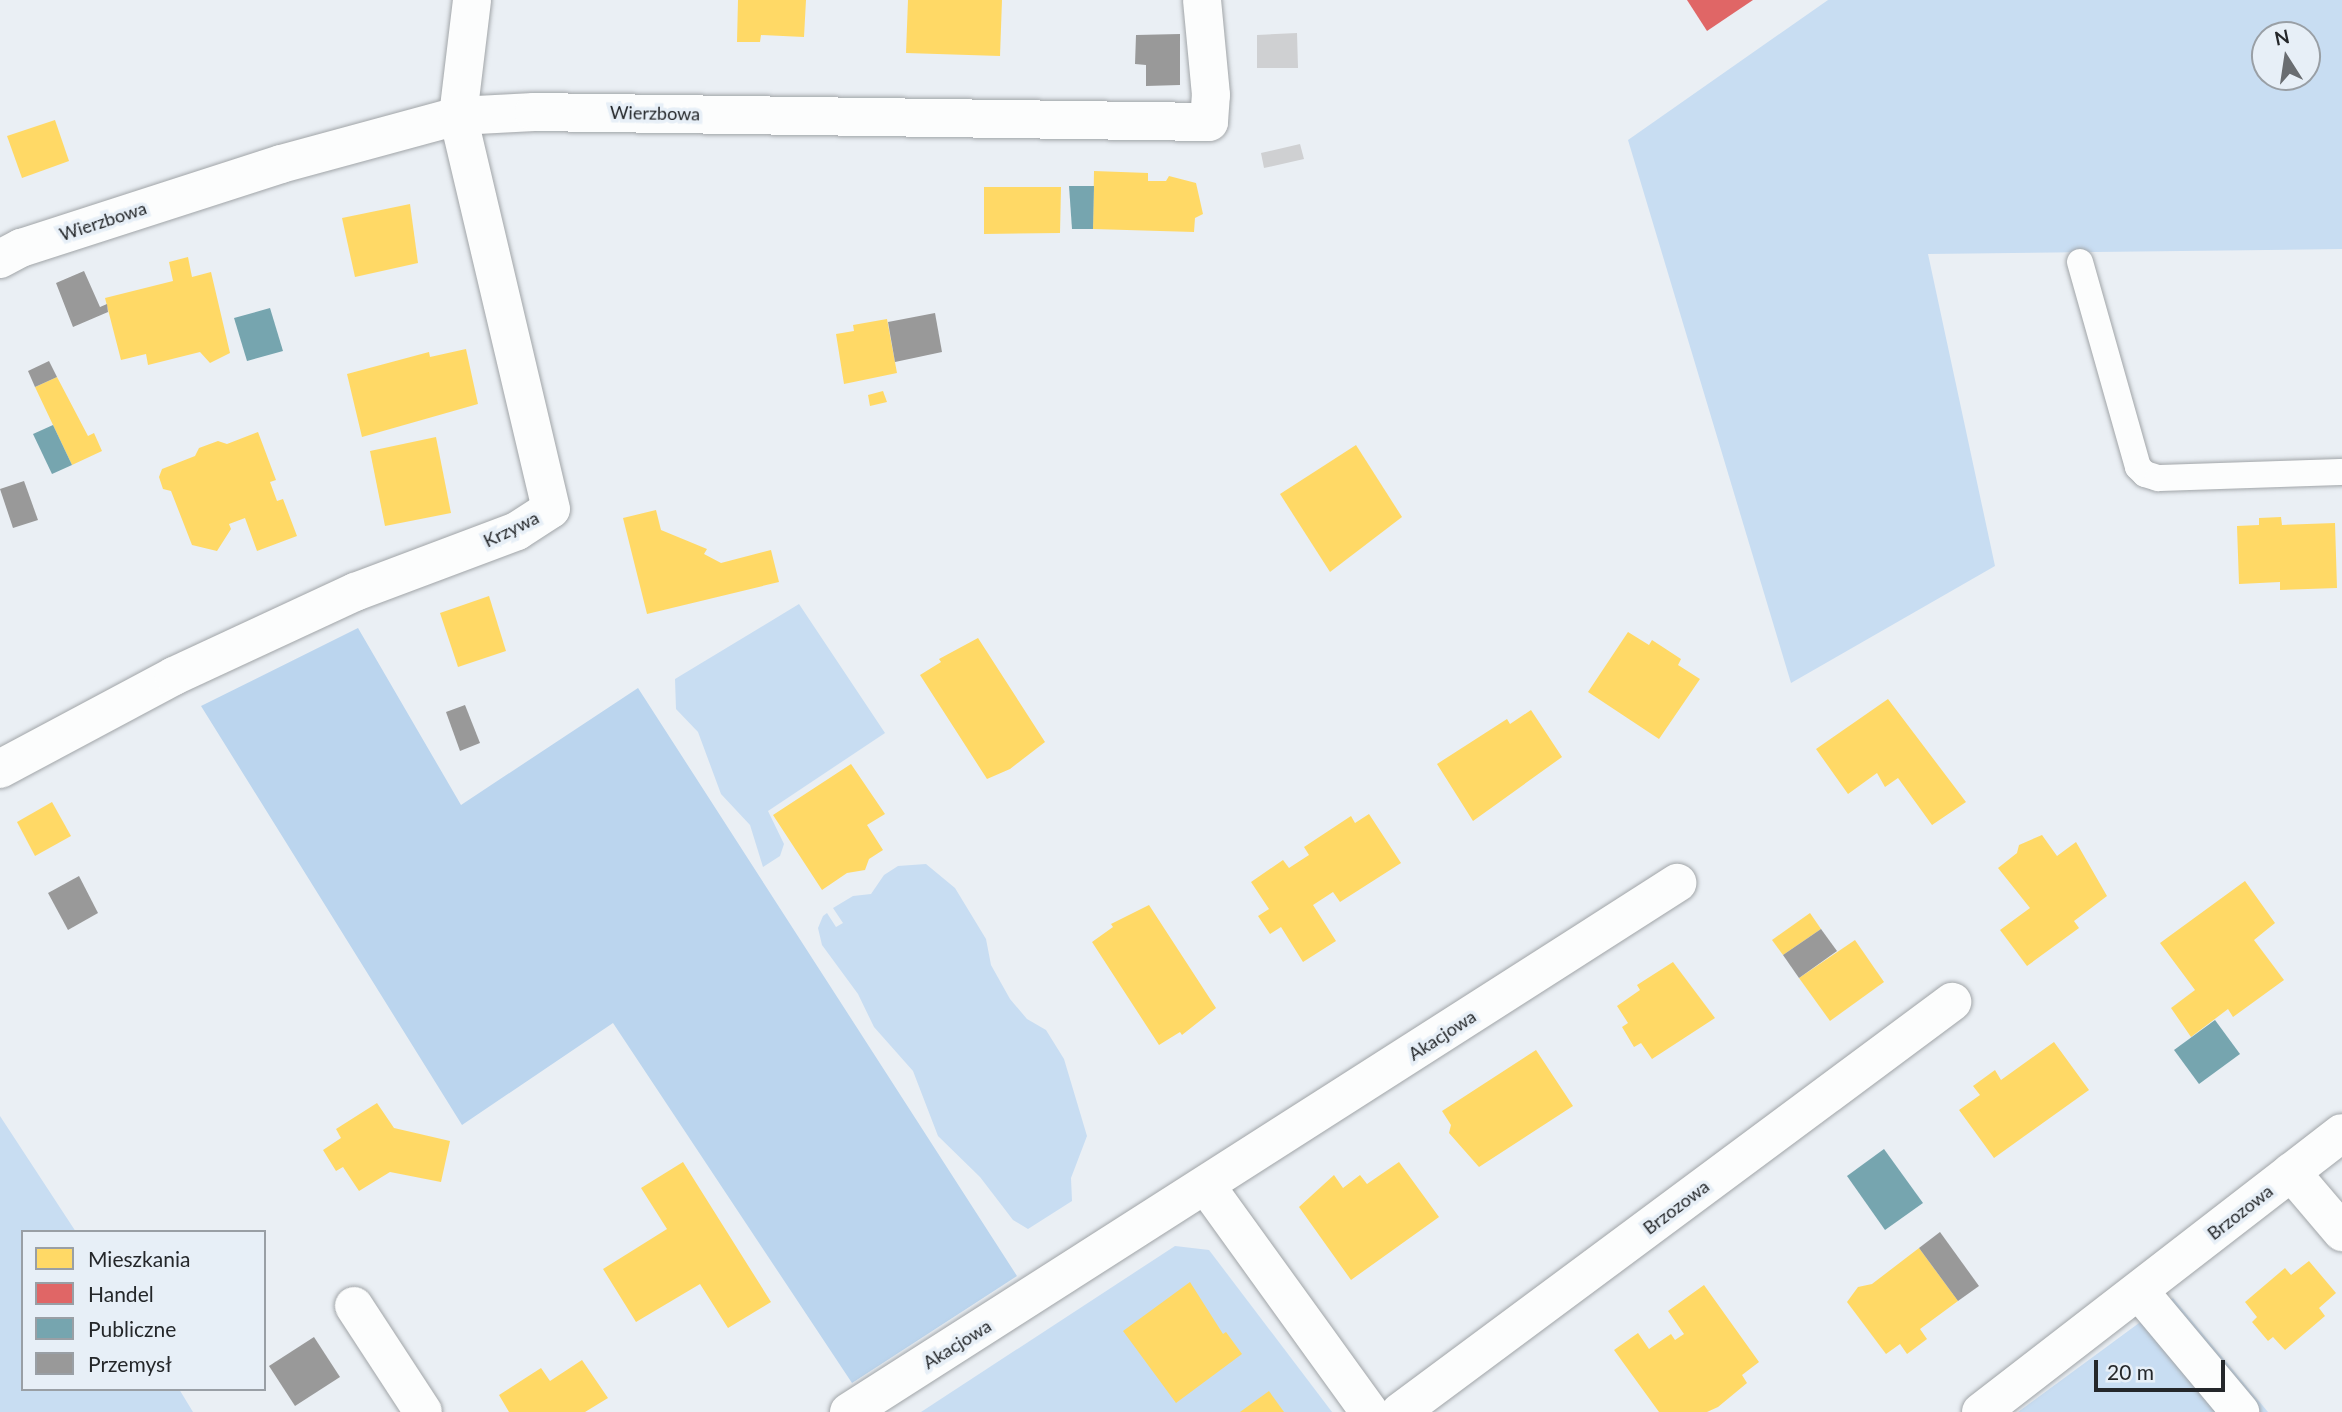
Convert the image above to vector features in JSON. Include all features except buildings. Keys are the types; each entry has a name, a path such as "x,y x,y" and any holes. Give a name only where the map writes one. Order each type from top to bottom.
{"street":[{"name":"Krzywa","path":"0,769 174,676 355,592 517,531 551,509 458,116 471,0"},
{"name":"Wierzbowa","path":"0,259 21,248 281,164 458,116 534,112 1209,122 1202,0"},
{"name":"Akacjowa","path":"849,1412 1207,1187 1677,883"},
{"name":"Brzozowa","path":"1401,1412 1952,1002"},
{"name":"Brzozowa","path":"1981,1412 2342,1133"},
{"path":"2291,1172 2342,1232"},
{"path":"1207,1187 1369,1412"},
{"path":"2139,1291 2240,1412"},
{"path":"354,1306 423,1412"}],"lane":[{"path":"2080,262 2138,467 2146,474 2342,472"}],"shaded area":[{"path":"1828,0 2342,0 2342,249 1928,254 1995,566 1791,683 1628,140"},
{"path":"799,604 885,733 768,811 784,844 780,856 763,867 750,825 721,794 698,732 676,709 675,679"},
{"path":"358,628 461,805 638,688 1017,1276 852,1383 613,1023 462,1125 201,706"},
{"path":"926,864 955,888 986,939 991,965 1010,999 1027,1019 1046,1030 1064,1059 1087,1136 1071,1178 1072,1201 1028,1229 1013,1220 980,1177 938,1136 913,1071 874,1027 858,994 822,945 818,928 823,916 827,913 836,927 843,923 833,908 853,896 871,894 884,875 898,866"},
{"path":"0,1116 75,1230 21,1230 21,1391 180,1391 193,1412 0,1412"},
{"path":"1175,1246 1209,1250 1332,1412 921,1412"},
{"path":"2173,1298 2268,1412 2018,1412"}]}
